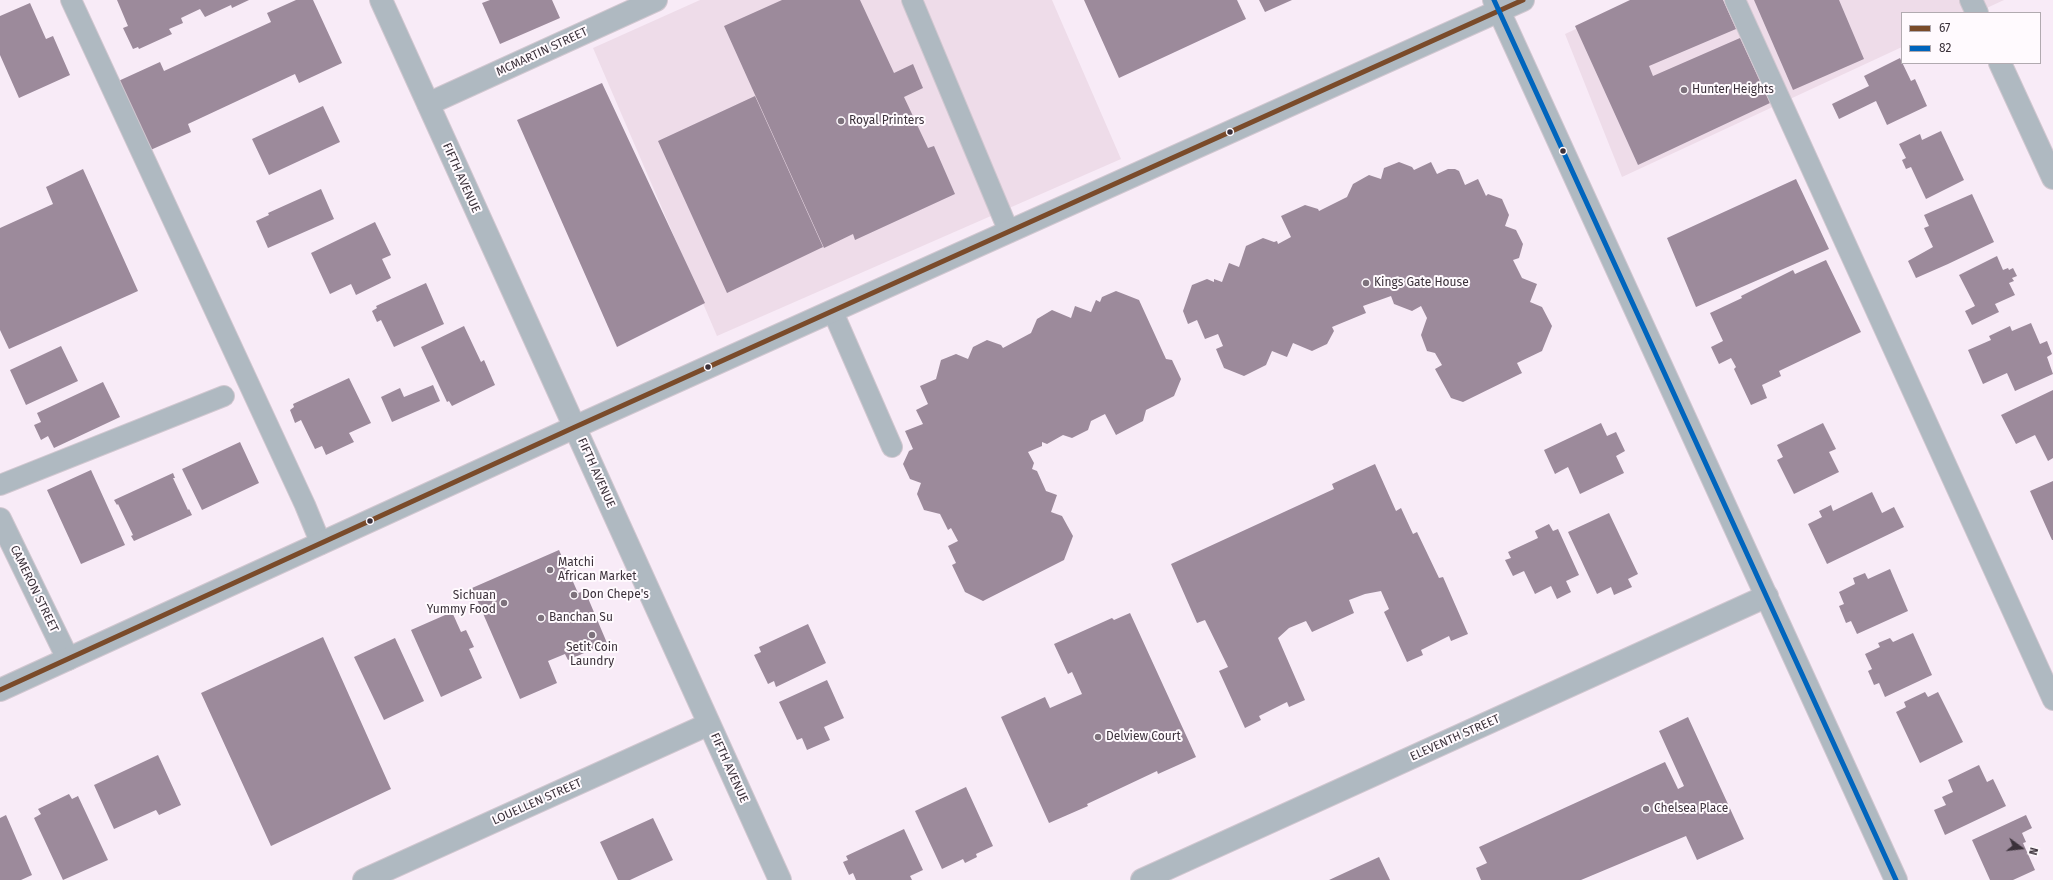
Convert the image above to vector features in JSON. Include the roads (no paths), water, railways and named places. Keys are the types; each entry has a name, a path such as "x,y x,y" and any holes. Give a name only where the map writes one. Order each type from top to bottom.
{"street":[{"name":"FIFTH AVENUE","path":"381,0 780,880"},
{"name":"MCMARTIN STREET","path":"428,104 656,0"},
{"path":"0,690 575,427 1009,232 1496,6 1523,0"},
{"path":"1971,0 1977,12"},
{"path":"1496,6 1896,880"},
{"path":"2000,64 2053,178"},
{"name":"CAMERON STREET","path":"0,519 68,659"},
{"name":"ELEVENTH STREET","path":"1142,880 1767,596"},
{"name":"LOUELLEN STREET","path":"364,880 709,724"}],"lane":[{"path":"71,0 305,505 321,544"},
{"path":"912,0 1009,232"},
{"path":"1735,0 2053,700"},
{"path":"832,312 892,447"},
{"path":"0,485 224,396"}],"place":[{"name":"Hunter Heights","path":"1684,90"},
{"name":"Royal Printers","path":"841,121"},
{"name":"Kings Gate House","path":"1366,283"},
{"name":"Matchi African Market","path":"550,570"},
{"name":"Don Chepe's","path":"574,595"},
{"name":"Sichuan Yummy Food","path":"504,603"},
{"name":"Banchan Su","path":"541,618"},
{"name":"Setit Coin Laundry","path":"592,635"},
{"name":"Delview Court","path":"1098,737"},
{"name":"Chelsea Place","path":"1646,809"}]}
